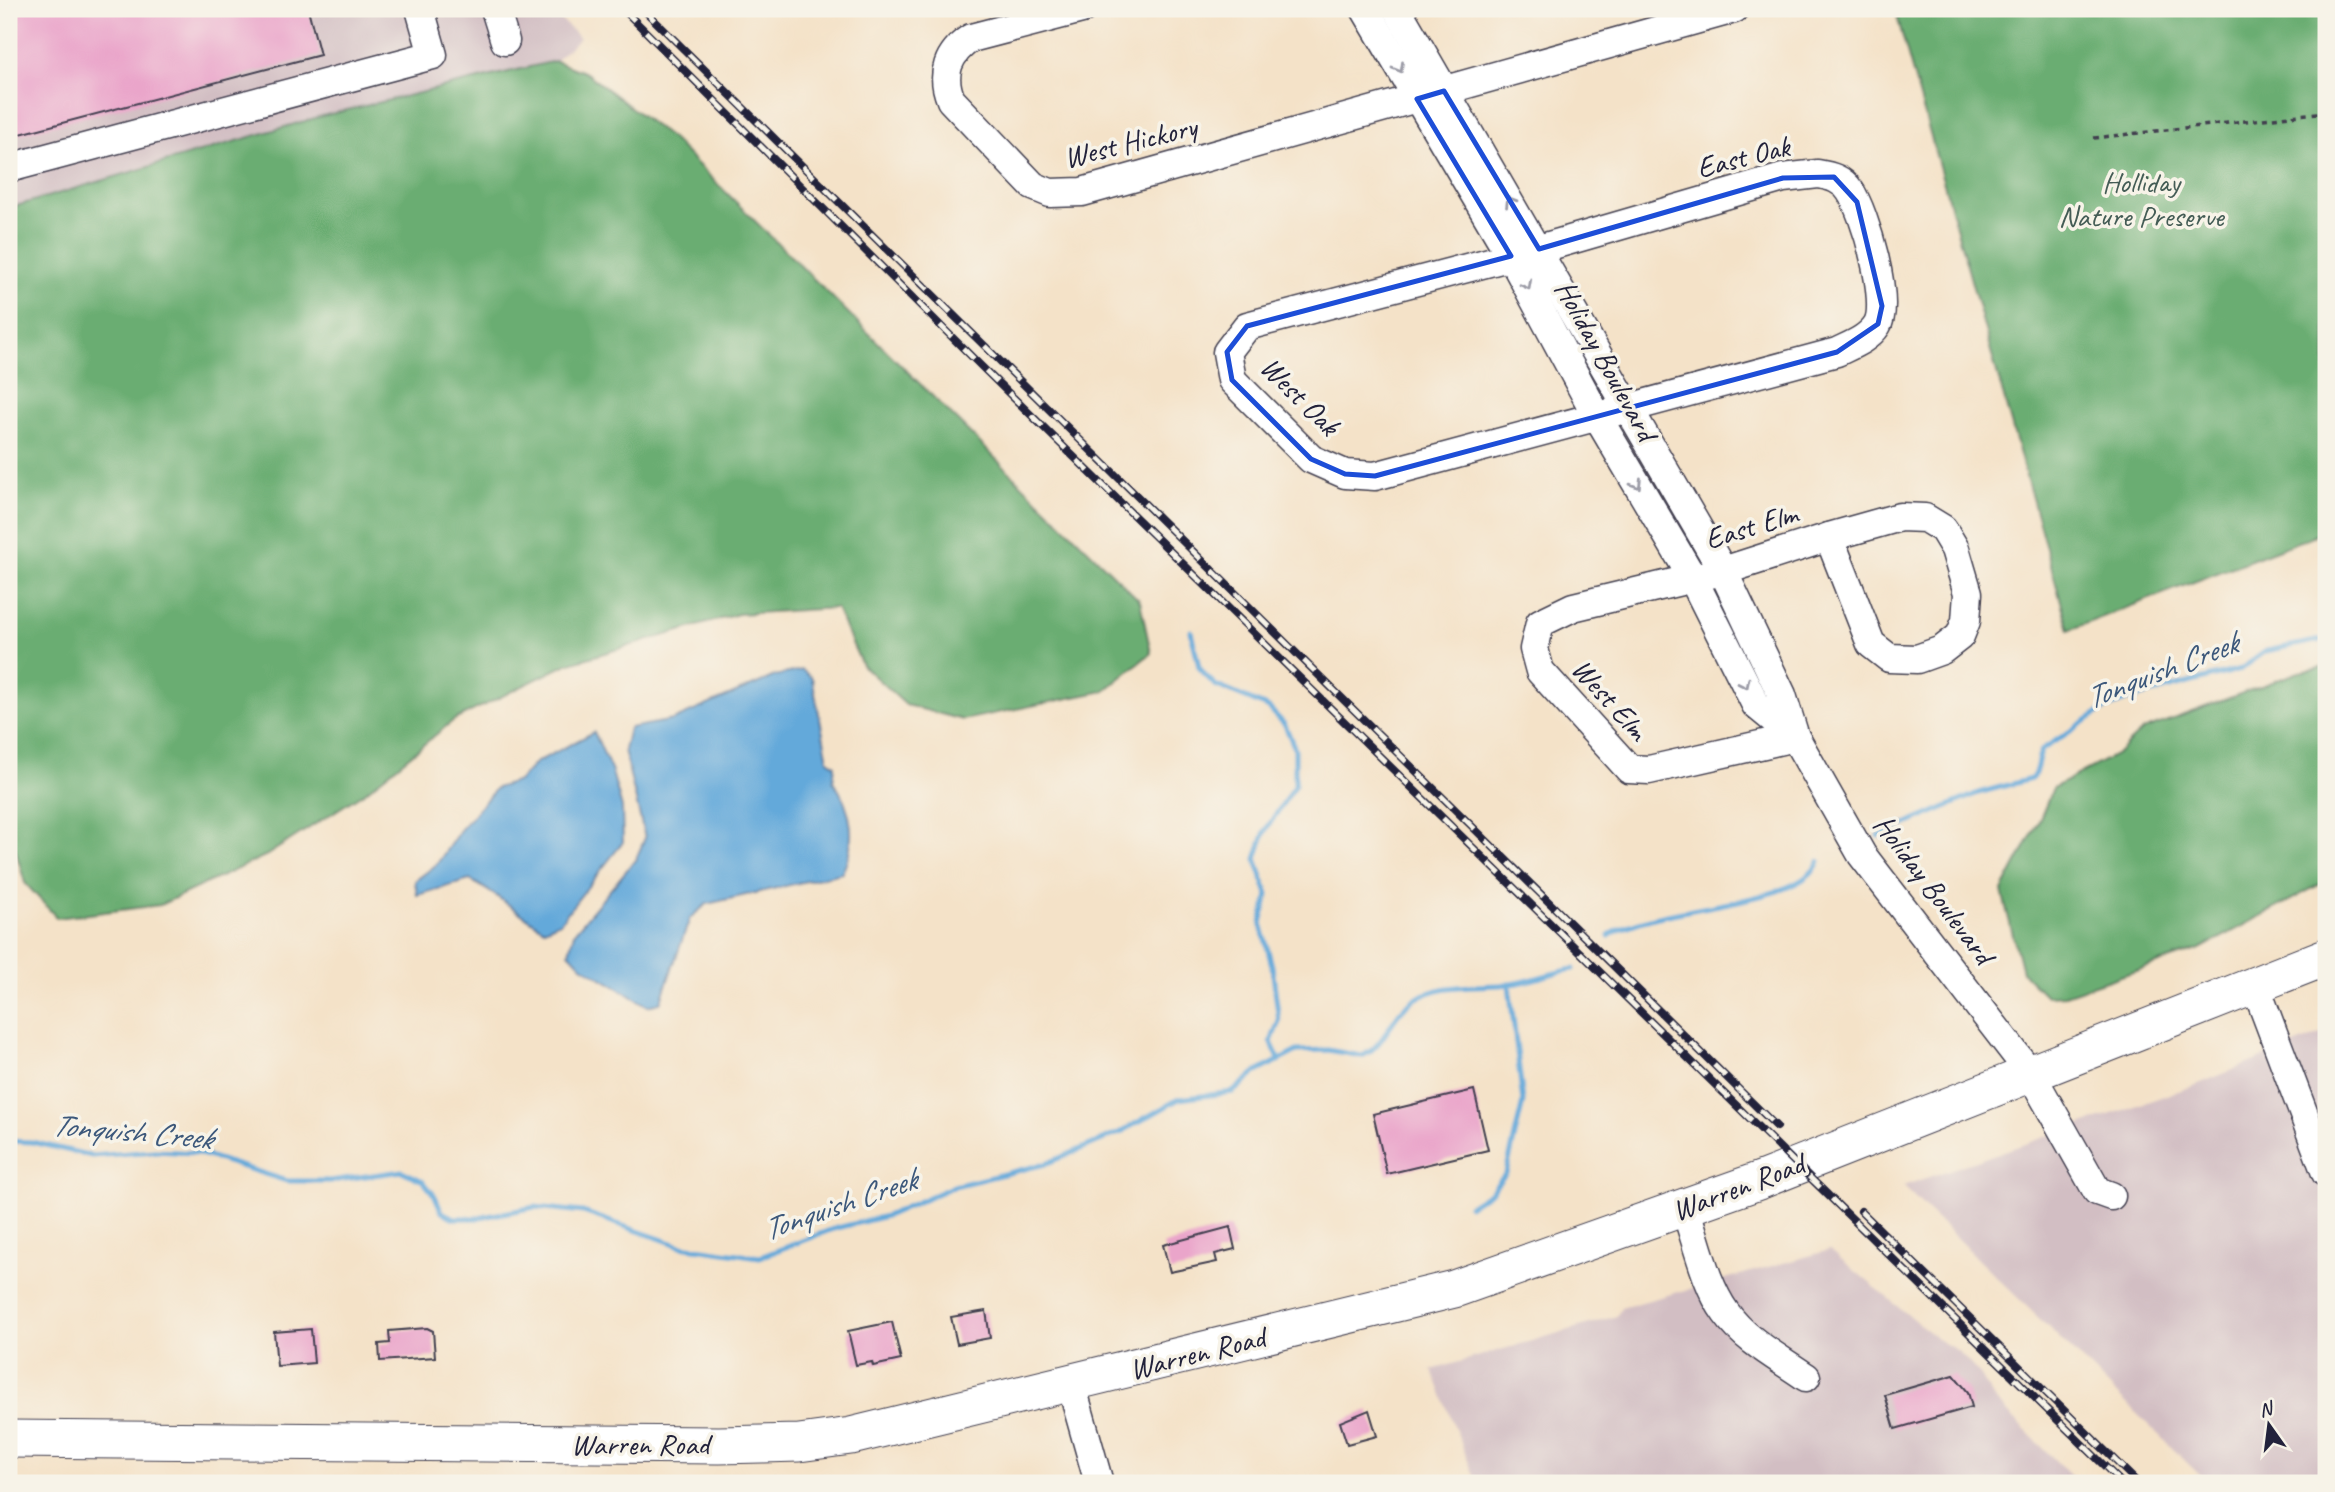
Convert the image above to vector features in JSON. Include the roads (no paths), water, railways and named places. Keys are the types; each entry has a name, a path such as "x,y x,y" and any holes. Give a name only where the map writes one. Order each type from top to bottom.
{"main road":[{"name":"Warren Road","path":"9,1439 705,1445 799,1443 851,1436 1454,1289 1685,1208 2326,957"}],"street":[{"path":"9,167 433,55 420,9"},
{"path":"495,9 505,41"},
{"name":"West Hickory","path":"1082,9 971,38 958,47 946,71 947,90 951,100 1034,186 1050,193 1082,192 1734,9"},
{"name":"Holiday Boulevard","path":"1365,9 1511,256 1598,418 1692,577 1756,705 1795,737"},
{"name":"Holiday Boulevard","path":"1397,9 1539,249 1628,410 1723,571 1782,695 1795,737 1862,855 2031,1074 2097,1191 2112,1196"},
{"name":"East Oak","path":"1511,256 1783,178 1818,174 1834,177 1848,188 1857,202 1871,245 1882,306 1878,324 1863,339 1837,352 1598,418"},
{"name":"West Oak","path":"1511,256 1247,326 1227,352 1232,380 1311,459 1345,474 1375,476 1598,418"},
{"name":"East Elm","path":"1692,577 1723,571 1829,537 1900,517 1925,518 1944,529 1955,549 1968,593 1966,621 1960,636 1942,650 1917,659 1889,658 1871,644 1829,537"},
{"name":"West Elm","path":"1692,577 1573,607 1540,623 1534,649 1540,671 1629,769 1649,770 1795,737"},
{"path":"2255,985 2326,1173"},
{"path":"1685,1208 1712,1285 1726,1313 1751,1340 1806,1377"},
{"path":"1070,1384 1099,1483"}],"water":[{"path":"802,670 812,678 828,760 835,765 833,781 849,814 850,849 842,873 707,904 690,918 660,1003 648,1006 582,966 569,952 574,933 636,859 645,838 624,750 629,728 673,720 775,676"},
{"path":"594,732 612,772 622,808 623,842 560,922 544,929 470,880 417,895 415,881 437,864 460,830 496,788 519,781 535,763"}],"waterway":[{"path":"1191,631 1199,667 1205,675 1215,685 1269,708 1285,725 1295,749 1295,785 1265,831 1256,859 1268,895 1261,923 1272,966 1279,1021 1271,1042 1279,1059"},
{"name":"Tonquish Creek","path":"1879,836 1978,793 2031,779 2043,749 2104,709 2136,697 2241,669 2266,651 2326,639"},
{"name":"Tonquish Creek","path":"1609,936 1630,925 1658,917 1756,897 1785,888 1807,877 1819,861"},
{"name":"Tonquish Creek","path":"9,1141 32,1142 92,1156 155,1151 198,1153 287,1181 330,1181 402,1171 423,1181 435,1196 442,1212 454,1218 477,1218 535,1207 583,1212 681,1246 760,1257 833,1229 886,1216 954,1186 1045,1164 1119,1133 1179,1099 1233,1092 1255,1073 1297,1051 1328,1050 1362,1056 1377,1045 1405,1007 1436,990 1519,983 1574,969"},
{"path":"1469,1206 1491,1192 1506,1173 1523,1102 1509,984"}],"railway":[{"path":"623,9 980,365 2122,1483"},
{"path":"643,9 1777,1127"},
{"path":"1861,1211 2138,1483"}],"park label":[{"name":"Holliday Nature Preserve","path":"2141,199"}]}
